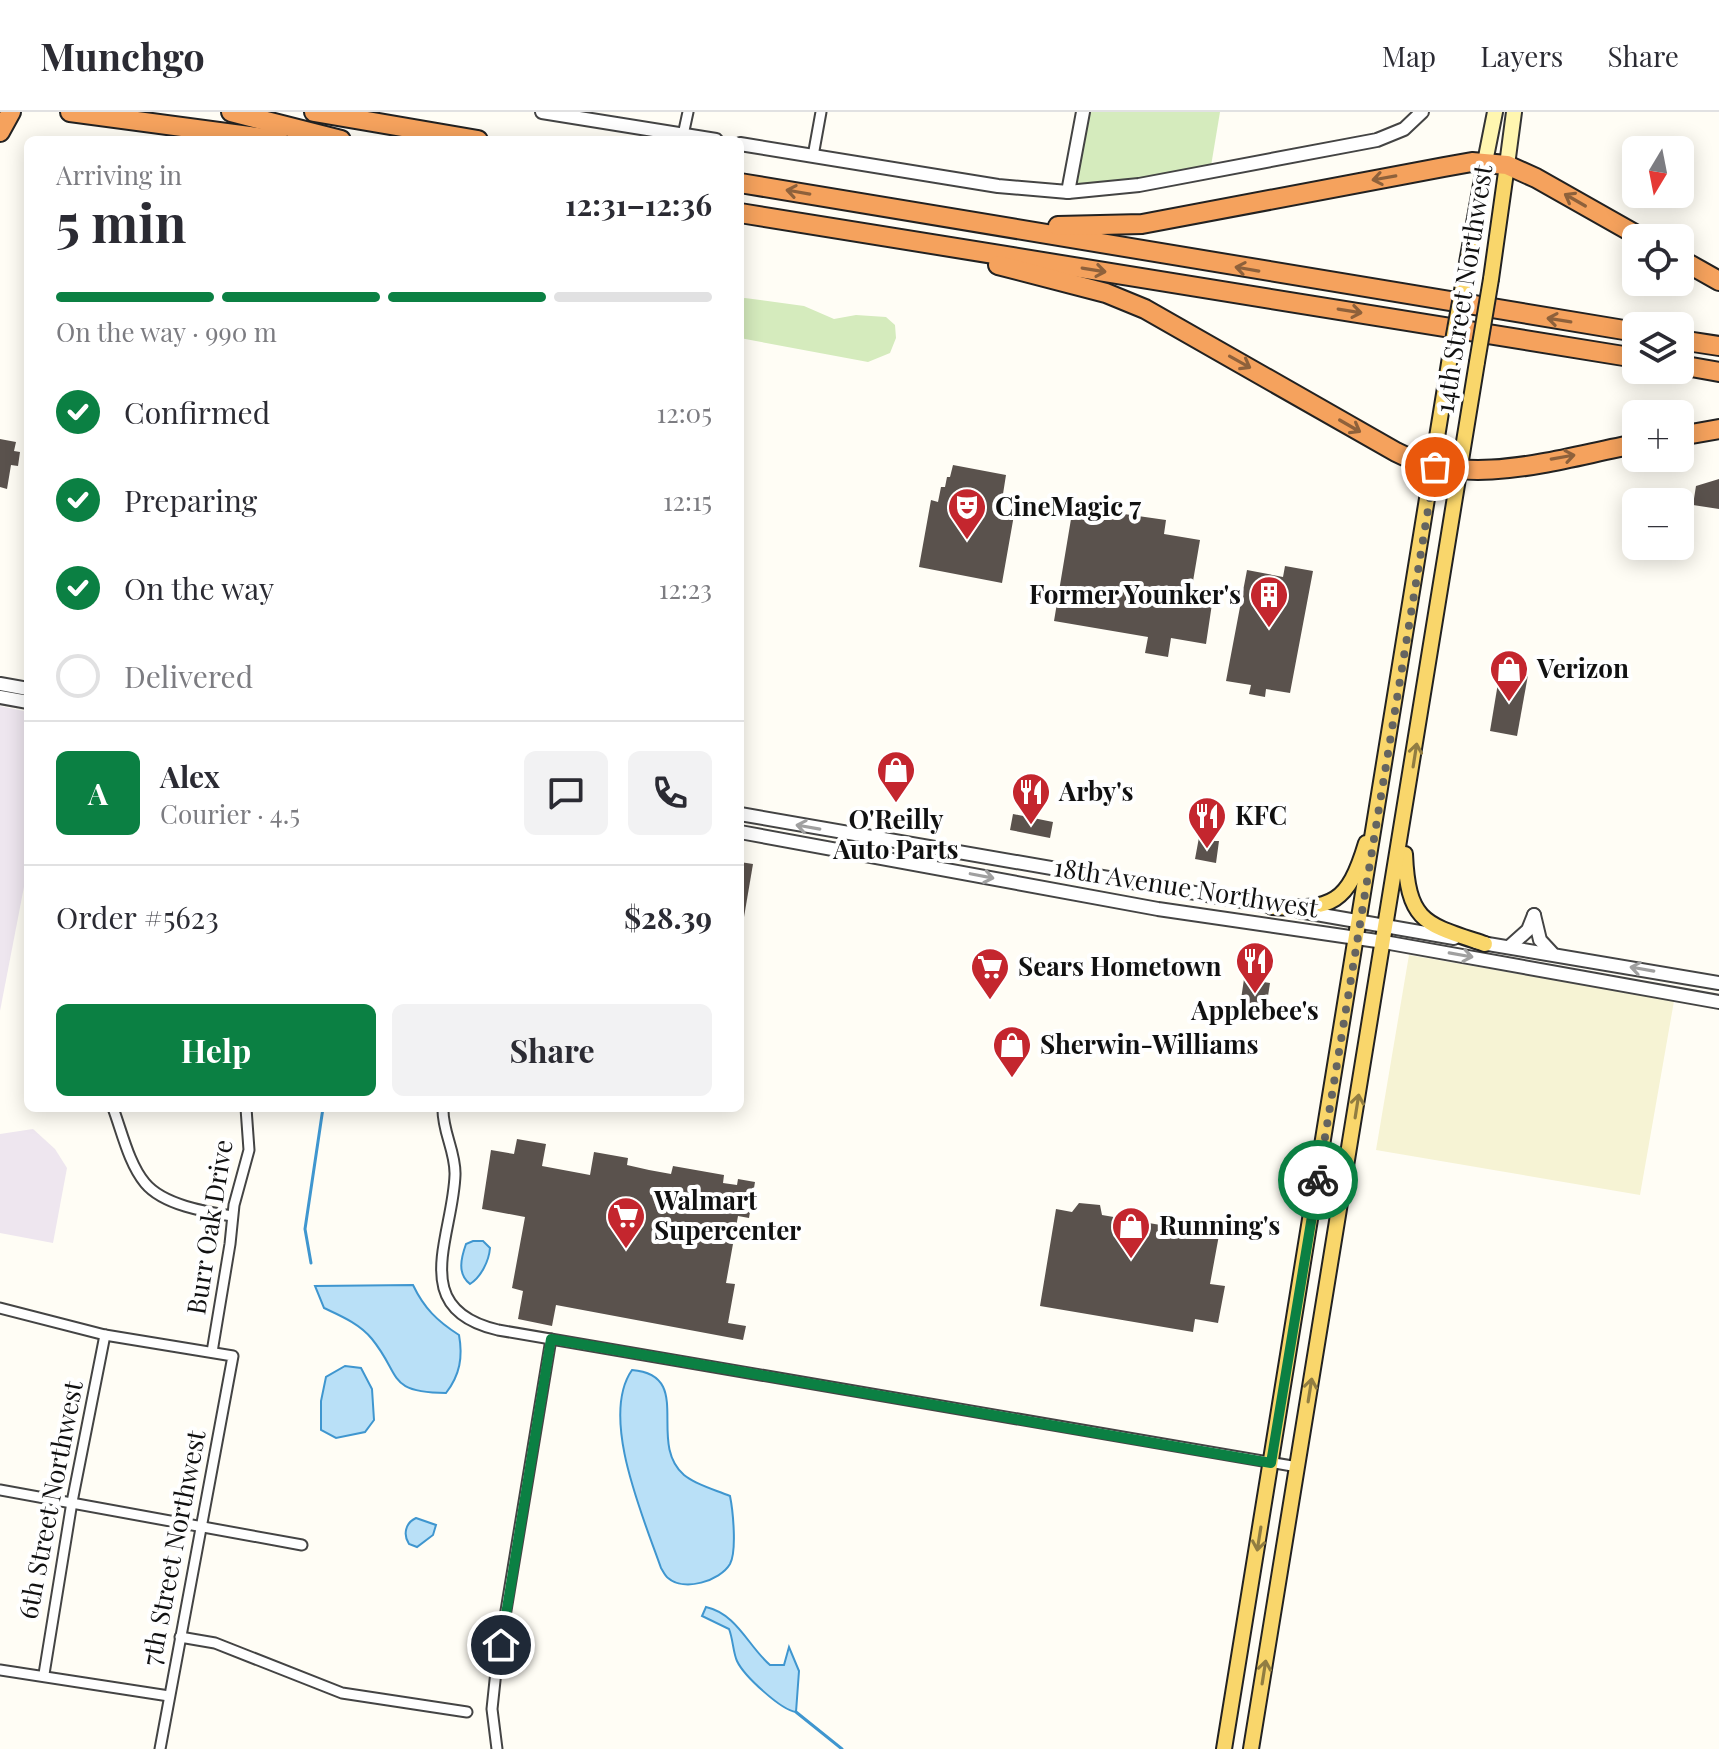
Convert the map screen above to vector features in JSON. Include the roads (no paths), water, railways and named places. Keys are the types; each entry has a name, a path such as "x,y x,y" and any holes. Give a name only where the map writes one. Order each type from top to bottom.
{"highway":[{"path":"0,132 11,112"},
{"path":"70,112 108,118 114,114 254,136"},
{"path":"231,112 325,136"},
{"path":"314,112 456,136"},
{"path":"375,112 463,136"},
{"path":"855,202 1046,225 1118,227 1485,162 1507,165 1536,178 1622,227"},
{"path":"744,184 1622,330"},
{"path":"744,214 1622,356"},
{"path":"851,231 1072,283 1116,297 1174,325 1396,452 1435,467 1460,471 1510,467 1622,447"},
{"path":"1694,267 1719,281"},
{"path":"1694,342 1719,346"},
{"path":"1694,368 1719,372"},
{"path":"1694,433 1719,429"}],"main road":[{"name":"14th Street Northwest","path":"1224,1749 1435,467 1450,357 1495,112"},
{"name":"14th Street Northwest","path":"1251,1749 1491,279 1514,112"},
{"path":"1272,907 1308,909 1325,905 1339,898 1349,887 1365,846 1384,777"},
{"path":"1410,782 1404,855 1406,882 1413,905 1433,927 1485,944"}],"street":[{"path":"683,135 688,112"},
{"path":"813,156 821,112"},
{"path":"1068,192 1083,112"},
{"path":"744,145 998,186 1068,192 1139,185 1356,145 1395,133 1422,112"},
{"path":"551,113 690,136"},
{"path":"0,684 24,688"},
{"path":"0,697 24,701"},
{"name":"18th Avenue Northwest","path":"744,815 1485,944 1509,947 1539,945 1552,953 1719,983"},
{"name":"18th Avenue Northwest","path":"744,833 1158,909 1384,942 1719,1002"},
{"path":"1509,947 1528,930 1534,915 1539,945 1525,963 1511,964"},
{"path":"115,1112 136,1169 147,1186 165,1197 202,1210 232,1216"},
{"name":"Burr Oak Drive","path":"212,1352 232,1216 249,1150 246,1112"},
{"path":"444,1112 455,1168 440,1269 447,1297 458,1312 482,1326 1298,1467"},
{"path":"0,1308 105,1335 212,1352"},
{"name":"6th Street Northwest","path":"44,1674 72,1502 105,1335"},
{"path":"497,1749 492,1709 496,1671 551,1339"},
{"name":"7th Street Northwest","path":"160,1749 233,1356 212,1352"},
{"path":"0,1490 302,1545"},
{"path":"180,1637 215,1643 342,1693 467,1712"},
{"path":"0,1670 44,1674 169,1696"}],"water":[{"path":"483,1241 490,1248 484,1268 470,1284 463,1276 461,1266 466,1244"},
{"path":"413,1285 432,1313 459,1335 459,1366 446,1393 427,1392 404,1385 362,1329 324,1308 315,1286"},
{"path":"345,1366 361,1368 372,1389 374,1420 365,1432 336,1438 321,1430 321,1401 326,1377"},
{"path":"632,1370 651,1375 661,1384 666,1397 673,1461 684,1475 730,1496 734,1531 732,1558 725,1570 710,1580 683,1584 668,1578 661,1568 636,1496 622,1440 620,1414 623,1390"},
{"path":"416,1518 436,1525 433,1535 417,1547 409,1544 406,1533 409,1523"},
{"path":"706,1607 734,1623 770,1665 784,1665 789,1647 799,1671 796,1712 773,1699 747,1675 737,1661 729,1629 702,1616"}],"waterway":[{"path":"311,1263 305,1229 322,1112"},
{"path":"796,1712 842,1749"}],"place":[{"name":"CineMagic 7","path":"967,541"},
{"name":"Former Younker's","path":"1269,629"},
{"name":"Verizon","path":"1509,703"},
{"name":"O'Reilly Auto Parts","path":"896,804"},
{"name":"Arby's","path":"1031,826"},
{"name":"KFC","path":"1207,850"},
{"name":"Applebee's","path":"1255,995"},
{"name":"Sears Hometown","path":"990,1001"},
{"name":"Sherwin-Williams","path":"1012,1079"},
{"name":"Walmart Supercenter","path":"626,1250"},
{"name":"Running's","path":"1131,1260"}]}
